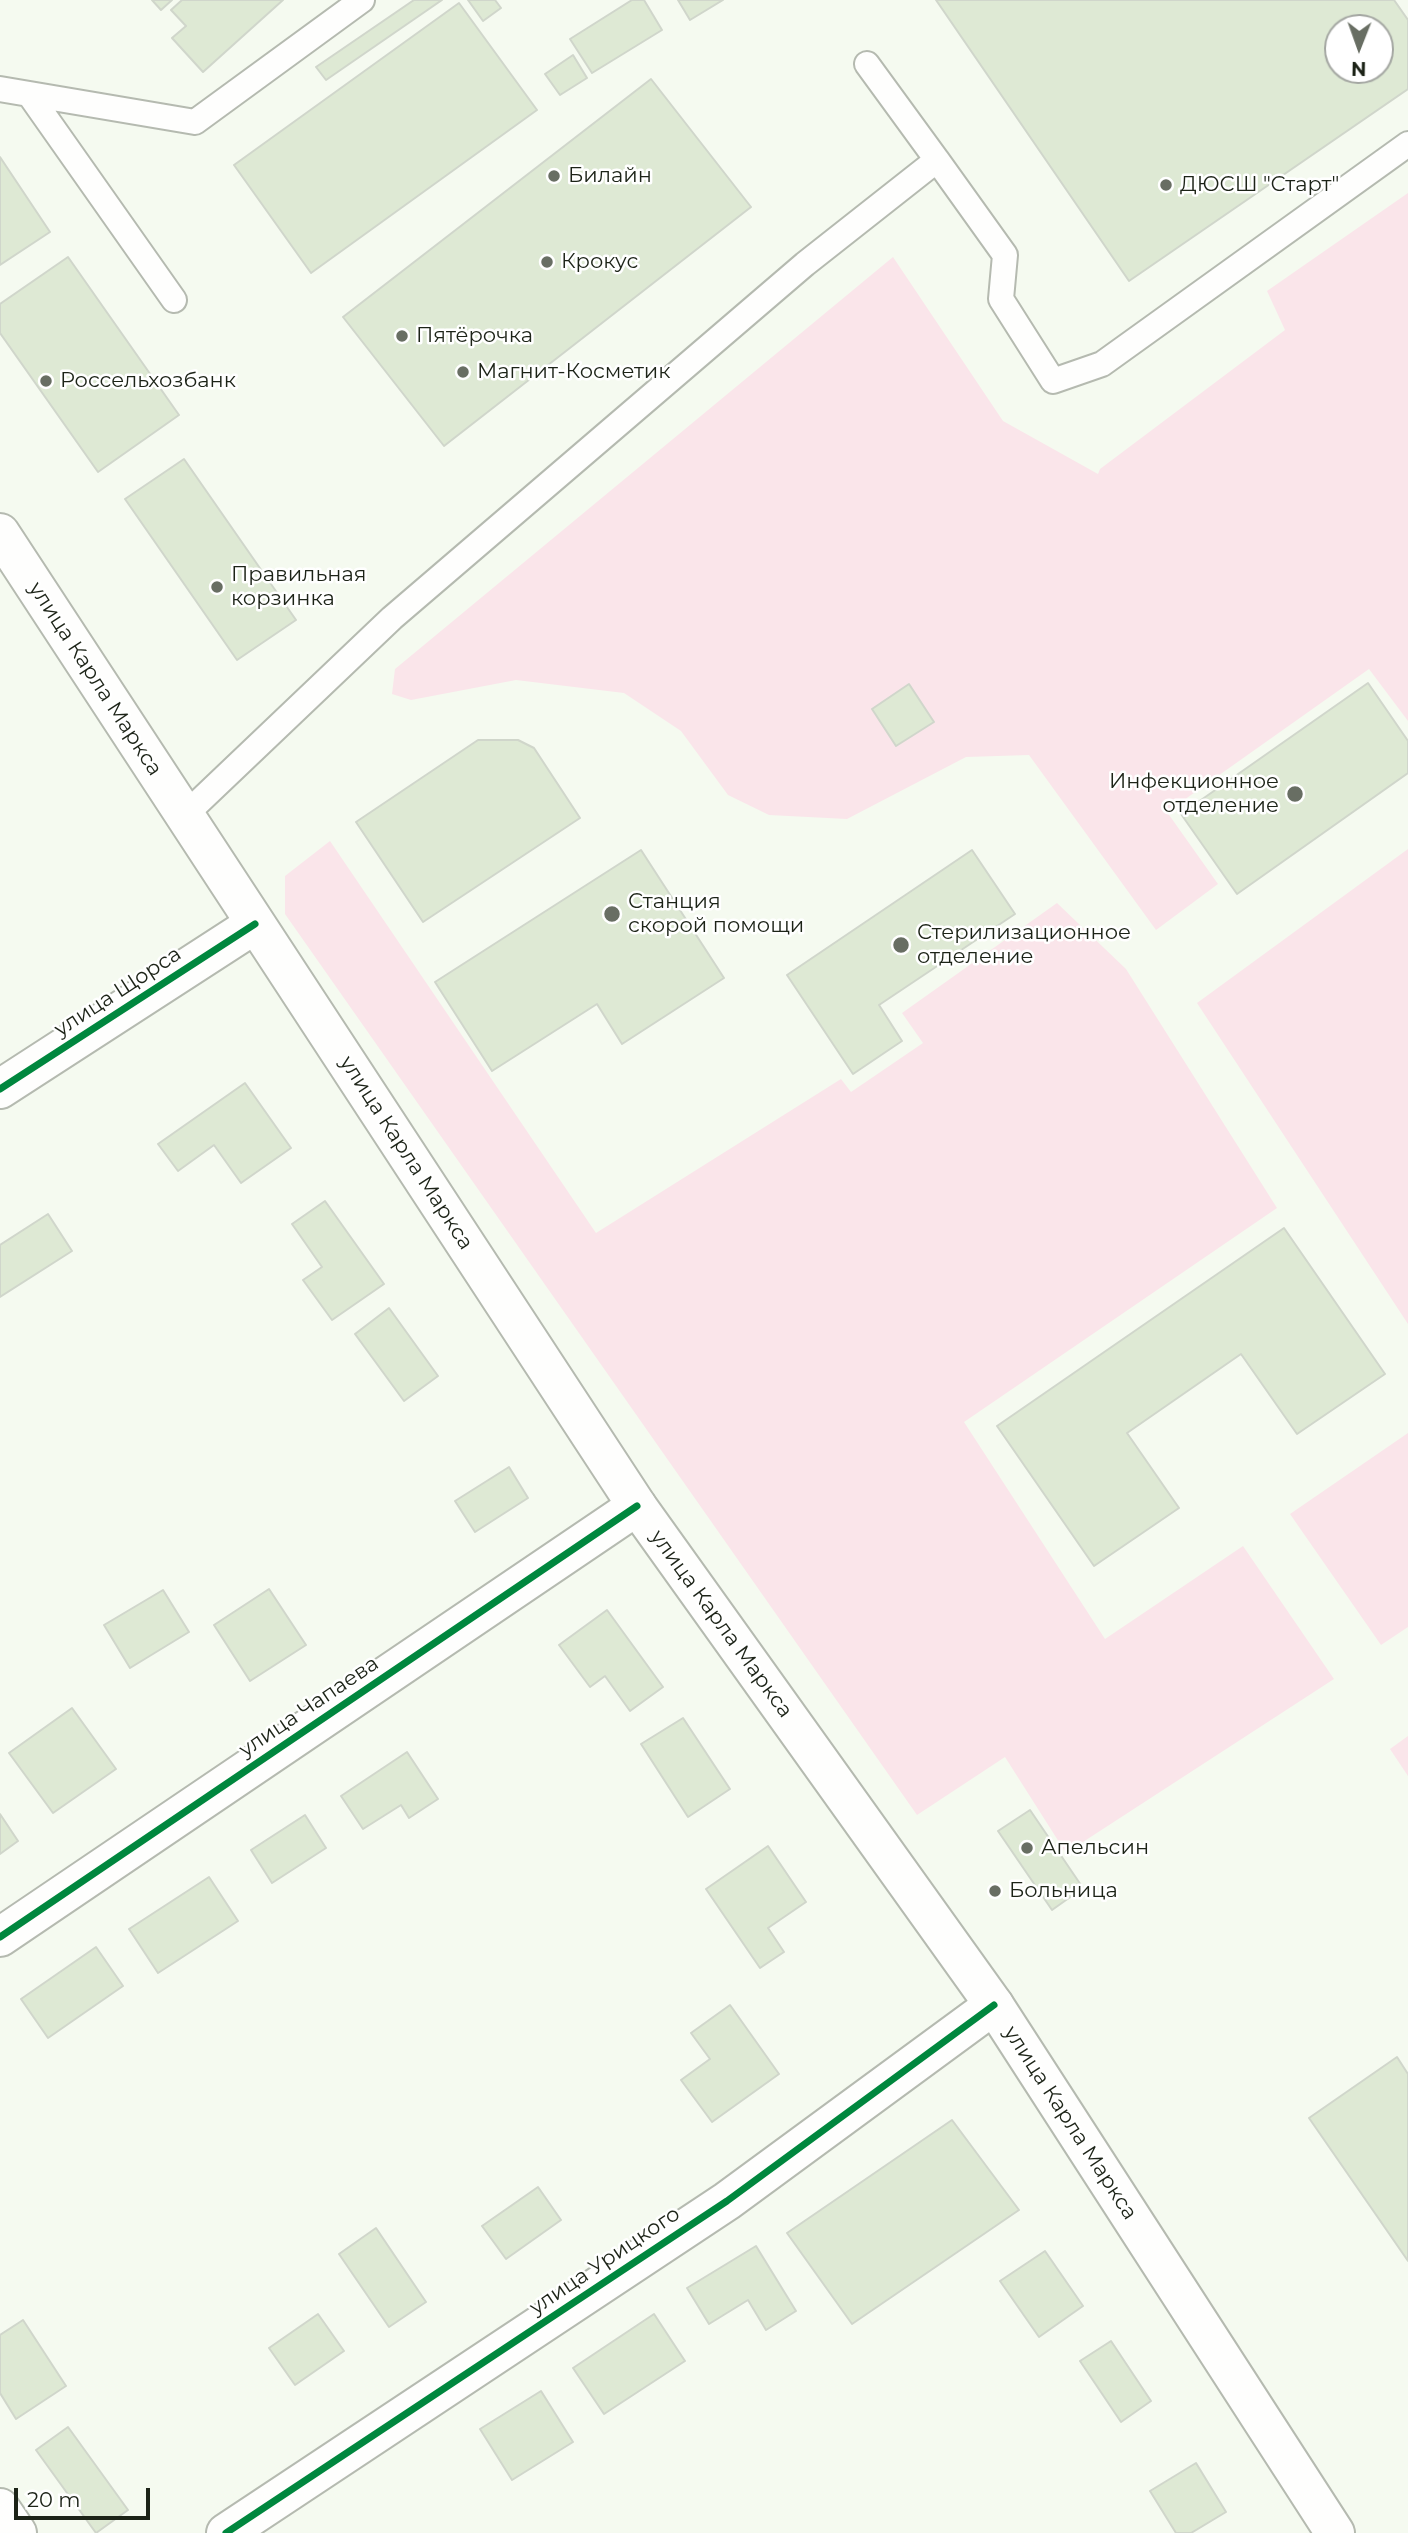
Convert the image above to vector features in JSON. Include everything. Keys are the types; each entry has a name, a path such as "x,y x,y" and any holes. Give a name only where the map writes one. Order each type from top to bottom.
{"main road":[{"name":"улица Карла Маркса","path":"0,533 637,1506 994,2006 1335,2533"},
{"name":"улица Щорса","path":"0,1089 255,924"},
{"name":"улица Чапаева","path":"0,1937 637,1506"},
{"name":"улица Урицкого","path":"226,2533 727,2201 994,2006"},
{"path":"0,2508 17,2533"}],"lane":[{"path":"0,89 195,122 362,0"},
{"path":"867,64 1005,256 1001,299 1054,381 1102,364 1408,144"},
{"path":"29,94 174,300"},
{"path":"184,816 392,618 804,264 937,160"}],"shaded area":[{"path":"1408,193 1408,721 1369,669 1167,812 1218,884 1156,930 1029,755 966,757 847,819 769,815 728,795 681,731 624,693 516,680 411,700 392,694 395,669 893,257 1003,421 1098,474 1100,469 1285,330 1267,291"},
{"path":"330,841 596,1233 841,1079 851,1092 923,1043 902,1013 1057,903 1126,969 1277,1208 964,1422 1105,1639 1243,1546 1334,1679 1066,1853 1005,1757 917,1815 285,914 285,876"},
{"path":"1408,849 1408,1324 1197,1003"},
{"path":"1408,1433 1408,1627 1381,1645 1290,1514"},
{"path":"1408,1736 1408,1776 1390,1749"}],"building":[{"path":"152,0 172,0 161,10"},
{"path":"182,0 283,0 203,72 172,38 186,26 171,10"},
{"path":"414,0 442,0 326,80 316,67"},
{"path":"468,0 495,0 501,8 483,21"},
{"path":"632,0 644,0 662,30 592,73 570,39"},
{"path":"678,0 723,0 690,20"},
{"name":"ДЮСШ \"Старт\"","path":"936,0 1394,0 1408,20 1408,89 1129,281"},
{"path":"459,3 537,110 311,273 234,165"},
{"path":"573,55 587,78 560,95 545,74"},
{"name":"Крокус","path":"651,79 751,207 444,446 343,317"},
{"path":"0,157 50,232 0,265"},
{"path":"68,257 179,415 98,472 0,333 0,304"},
{"path":"184,459 296,620 237,660 125,499"},
{"name":"Инфекционное отделение","path":"1368,683 1408,741 1408,773 1237,894 1181,814"},
{"path":"909,684 934,722 896,746 872,709"},
{"path":"478,740 518,740 534,748 580,818 423,922 356,822"},
{"name":"Станция скорой помощи","path":"641,850 724,978 622,1044 597,1004 492,1071 435,982"},
{"name":"Стерилизационное отделение","path":"972,850 1015,914 879,1005 902,1041 853,1074 787,975"},
{"path":"245,1083 291,1148 241,1183 214,1145 178,1171 158,1144"},
{"path":"325,1201 384,1284 332,1320 303,1280 322,1267 292,1224"},
{"path":"48,1214 72,1251 0,1297 0,1245"},
{"path":"1284,1228 1385,1374 1297,1434 1241,1354 1127,1433 1179,1508 1094,1566 997,1426"},
{"path":"389,1308 438,1376 404,1401 355,1334"},
{"path":"509,1467 528,1498 475,1532 455,1501"},
{"path":"269,1589 306,1645 250,1681 214,1625"},
{"path":"163,1590 189,1632 130,1668 104,1625"},
{"path":"607,1610 663,1687 630,1711 605,1676 590,1687 559,1645"},
{"path":"72,1708 116,1769 53,1813 9,1753"},
{"path":"683,1718 730,1789 688,1817 641,1744"},
{"path":"407,1752 438,1799 409,1818 401,1805 363,1829 341,1796"},
{"path":"1030,1810 1083,1888 1052,1910 998,1831"},
{"path":"0,1814 18,1841 0,1854"},
{"path":"305,1815 326,1848 272,1883 251,1850"},
{"path":"768,1846 806,1902 768,1928 784,1952 760,1968 706,1889"},
{"path":"209,1877 238,1921 158,1973 129,1929"},
{"path":"96,1947 123,1986 48,2038 21,1999"},
{"path":"730,2005 779,2074 712,2122 681,2080 710,2059 691,2033"},
{"path":"1397,2057 1408,2074 1408,2261 1309,2118"},
{"path":"952,2120 1019,2210 852,2324 787,2233"},
{"path":"538,2187 561,2220 506,2259 482,2226"},
{"path":"376,2228 426,2302 389,2327 339,2254"},
{"path":"756,2246 796,2311 766,2330 748,2300 709,2324 687,2288"},
{"path":"1045,2251 1083,2306 1039,2337 1000,2281"},
{"path":"318,2314 344,2351 295,2385 269,2348"},
{"path":"654,2314 685,2361 604,2414 573,2368"},
{"path":"23,2320 66,2386 16,2419 0,2393 0,2335"},
{"path":"1111,2341 1151,2401 1121,2422 1080,2361"},
{"path":"541,2391 573,2442 512,2480 480,2429"},
{"path":"68,2427 128,2510 96,2533 36,2450"},
{"path":"1196,2463 1226,2512 1191,2533 1176,2533 1150,2491"}],"cycle path":[{"path":"0,1089 255,924"},
{"path":"0,1937 637,1506"},
{"path":"226,2533 727,2201 994,2005"}],"place":[{"name":"Билайн","path":"554,176"},
{"name":"ДЮСШ \"Старт\"","path":"1166,185"},
{"name":"Крокус","path":"547,262"},
{"name":"Пятёрочка","path":"402,336"},
{"name":"Магнит-Косметик","path":"463,372"},
{"name":"Россельхозбанк","path":"46,381"},
{"name":"Правильная корзинка","path":"217,587"},
{"name":"Инфекционное отделение","path":"1295,794"},
{"name":"Станция скорой помощи","path":"612,914"},
{"name":"Стерилизационное отделение","path":"901,945"},
{"name":"Апельсин","path":"1027,1848"},
{"name":"Больница","path":"995,1891"}]}
